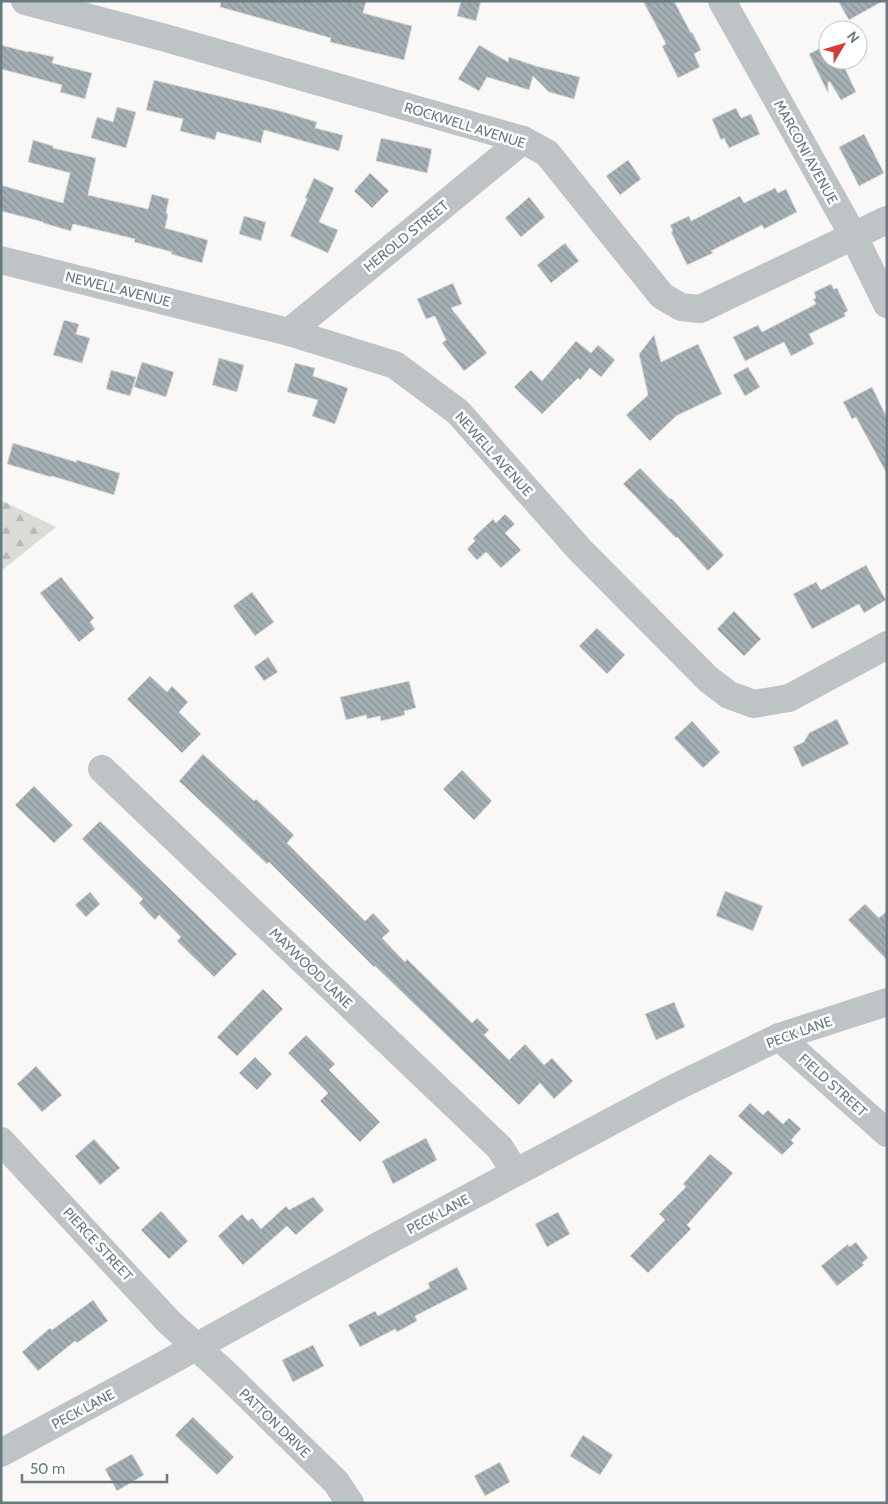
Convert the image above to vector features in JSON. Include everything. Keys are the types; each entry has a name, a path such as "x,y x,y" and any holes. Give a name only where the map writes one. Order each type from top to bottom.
{"street":[{"name":"ROCKWELL AVENUE","path":"25,1 172,40 523,140 547,153 662,296 681,307 700,309 887,220"},
{"name":"MARCONI AVENUE","path":"722,1 853,235 887,304"},
{"name":"HEROLD STREET","path":"289,332 523,140"},
{"name":"NEWELL AVENUE","path":"1,260 289,332 395,366 458,412 580,550 708,679 729,695 754,704 789,698 887,645"},
{"name":"MAYWOOD LANE","path":"102,769 500,1148 515,1172"},
{"name":"PECK LANE","path":"1,1453 515,1172 672,1090 780,1037 887,1002"},
{"name":"FIELD STREET","path":"780,1037 887,1133"},
{"name":"PIERCE STREET","path":"1,1141 168,1321 195,1347"},
{"name":"PATTON DRIVE","path":"195,1347 228,1376 336,1482 350,1503"}],"green space":[{"path":"1,500 56,527 1,571"}],"building":[{"path":"221,1 366,1 363,13 412,26 404,60 330,42 331,38 220,7"},
{"path":"461,1 481,1 476,21 457,16"},
{"path":"643,1 674,1 701,50 694,54 700,67 678,78 662,46 666,44"},
{"path":"838,1 883,1 849,20"},
{"path":"1,45 54,57 52,63 92,73 85,99 60,92 62,85 1,69"},
{"path":"479,45 508,62 509,57 580,77 574,99 549,92 533,76 529,90 487,77 479,91 458,79"},
{"path":"818,49 818,70 846,70 856,92 841,100 830,82 828,82 828,93 809,54"},
{"path":"154,80 317,122 315,128 343,135 339,151 264,130 261,143 217,132 215,140 180,131 183,119 146,110"},
{"path":"117,107 136,112 126,148 91,138 97,117 113,122"},
{"path":"736,108 741,118 751,114 760,134 729,148 724,138 721,140 712,119"},
{"path":"864,134 884,173 859,186 839,147"},
{"path":"381,138 432,149 427,173 376,161"},
{"path":"33,140 53,146 53,148 96,158 88,195 148,209 152,194 169,199 165,228 208,240 202,263 171,254 172,252 134,242 135,239 73,224 71,231 1,211 1,185 63,203 70,173 28,162"},
{"path":"628,160 641,179 620,195 606,176"},
{"path":"370,173 389,191 372,208 354,191"},
{"path":"314,178 334,188 319,222 338,230 328,253 290,236 307,199 305,198"},
{"path":"775,188 778,193 786,189 797,212 764,229 762,225 711,251 713,253 687,265 671,232 673,231 670,225 689,216 691,221 740,196 744,203"},
{"path":"529,197 545,217 521,237 505,218"},
{"path":"244,216 266,222 261,241 239,234"},
{"path":"565,243 579,261 551,283 537,265"},
{"path":"453,283 462,304 451,308 487,353 464,371 442,343 446,340 435,316 426,319 417,299"},
{"path":"831,284 834,289 837,288 848,311 844,313 846,316 809,334 814,344 791,356 784,342 745,361 733,337 758,325 762,332 816,304 813,299 816,298 814,292"},
{"path":"64,320 79,324 76,334 90,338 82,363 53,355"},
{"path":"654,335 661,362 698,344 722,394 676,416 650,441 626,415 648,395 639,354"},
{"path":"576,341 591,353 598,345 615,360 601,377 590,368 580,380 578,378 542,414 514,387 531,370 542,381"},
{"path":"219,358 244,365 237,392 212,385"},
{"path":"142,362 174,372 166,397 134,387"},
{"path":"295,363 315,368 313,376 348,388 335,424 312,416 318,400 287,392"},
{"path":"748,367 760,387 745,396 733,375"},
{"path":"111,370 136,377 130,396 106,389"},
{"path":"872,387 887,418 887,474 856,417 852,419 843,402"},
{"path":"13,443 120,473 114,495 7,464"},
{"path":"640,468 724,555 708,571 677,537 623,484"},
{"path":"505,514 515,524 505,533 521,550 501,568 486,552 477,560 467,549 475,541 473,538 493,519 496,523"},
{"path":"866,565 886,600 864,613 859,604 812,629 793,594 816,582 821,590"},
{"path":"61,577 94,618 90,622 95,629 79,642 40,593"},
{"path":"252,592 274,622 255,636 233,606"},
{"path":"734,611 761,639 744,656 717,629"},
{"path":"597,628 625,655 607,674 579,646"},
{"path":"268,657 278,672 264,681 254,667"},
{"path":"150,676 167,692 172,686 188,702 179,712 201,734 182,753 127,699"},
{"path":"409,681 416,708 404,711 405,715 381,721 380,716 367,719 366,715 346,720 340,697"},
{"path":"837,719 849,744 802,767 793,747 804,742 809,733"},
{"path":"692,721 720,752 703,768 674,738"},
{"path":"203,754 254,801 256,799 294,835 287,843 365,921 373,913 390,931 382,938 405,962 407,959 472,1023 477,1018 489,1030 484,1035 509,1060 525,1044 544,1065 552,1058 573,1081 554,1099 540,1083 519,1105 374,967 269,862 267,864 179,781"},
{"path":"462,770 492,801 474,820 443,789"},
{"path":"34,786 73,825 54,843 15,805"},
{"path":"100,821 237,954 214,977 177,941 181,937 159,915 155,920 139,903 143,899 82,839"},
{"path":"725,891 763,906 753,931 716,916"},
{"path":"90,892 100,904 86,917 75,905"},
{"path":"865,904 879,918 887,911 887,960 848,920"},
{"path":"263,989 283,1009 237,1056 217,1037"},
{"path":"674,1002 685,1027 656,1040 645,1014"},
{"path":"306,1035 335,1064 329,1070 380,1122 360,1142 320,1101 328,1093 288,1053"},
{"path":"255,1057 272,1074 257,1090 239,1073"},
{"path":"36,1066 62,1095 42,1112 17,1084"},
{"path":"750,1103 763,1115 768,1110 783,1124 789,1118 801,1129 791,1140 794,1143 782,1155 738,1116"},
{"path":"426,1138 437,1160 393,1184 382,1161"},
{"path":"94,1139 120,1168 100,1185 75,1156"},
{"path":"710,1154 733,1173 687,1225 691,1229 648,1273 630,1256 665,1220 659,1214 686,1187 683,1184"},
{"path":"313,1197 324,1210 296,1235 287,1226 243,1265 218,1236 242,1214 248,1221 252,1218 261,1229 286,1206 289,1210"},
{"path":"161,1211 188,1241 169,1259 141,1230"},
{"path":"558,1212 570,1234 547,1247 535,1224"},
{"path":"856,1242 868,1258 862,1263 864,1265 837,1286 821,1266 848,1244 849,1247"},
{"path":"457,1267 468,1289 415,1316 417,1321 397,1332 395,1329 360,1347 348,1325 375,1311 378,1316 430,1288 428,1283"},
{"path":"93,1300 108,1321 77,1343 75,1341 38,1371 22,1352 50,1328 52,1330"},
{"path":"313,1345 324,1366 293,1382 282,1360"},
{"path":"193,1417 234,1457 217,1475 175,1435"},
{"path":"583,1435 613,1455 600,1475 570,1456"},
{"path":"132,1454 144,1475 117,1491 105,1469"},
{"path":"500,1462 510,1482 485,1496 474,1476"}]}
